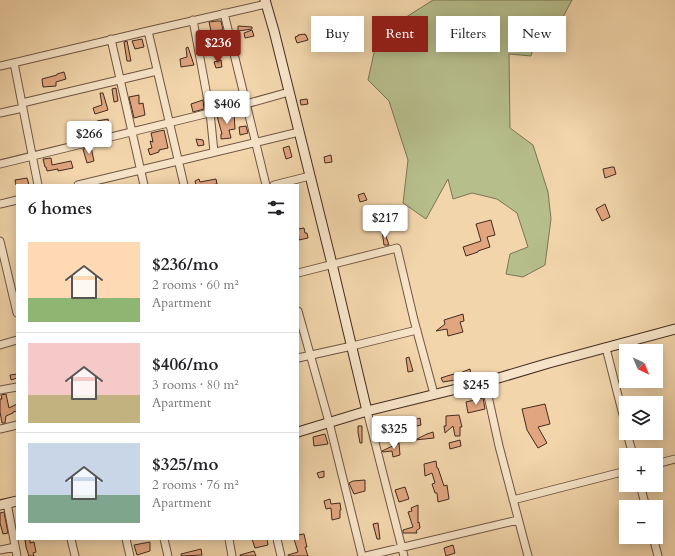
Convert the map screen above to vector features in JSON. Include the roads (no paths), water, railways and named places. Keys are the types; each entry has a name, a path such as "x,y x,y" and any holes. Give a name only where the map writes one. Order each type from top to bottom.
{"street":[{"path":"0,66 265,2 274,31 404,556"},
{"path":"224,13 266,184"},
{"path":"192,20 210,112 214,152"},
{"path":"148,31 184,184"},
{"path":"111,39 144,184"},
{"path":"14,63 38,184"},
{"path":"0,113 22,105 157,71"},
{"path":"0,164 246,104 289,92"},
{"path":"82,184 299,132"},
{"path":"278,184 310,176"},
{"path":"0,204 16,200"},
{"path":"0,241 16,309"},
{"path":"299,273 397,248 434,394"},
{"path":"299,315 329,422 362,556"},
{"path":"299,432 367,411 485,382 675,329"},
{"path":"299,358 417,330"},
{"path":"0,345 16,340"},
{"path":"606,348 619,399"},
{"path":"485,382 499,446 528,556"},
{"path":"0,390 16,387"},
{"path":"0,429 16,425"},
{"path":"663,462 675,459"},
{"path":"513,500 619,473"},
{"path":"16,501 3,504 17,556"},
{"path":"366,556 518,520"},
{"path":"71,540 75,556"},
{"path":"126,540 130,556"},
{"path":"164,540 168,556"},
{"path":"229,540 232,556"},
{"path":"277,540 281,556"},
{"path":"655,544 658,556"},
{"path":"0,550 15,547"}]}
